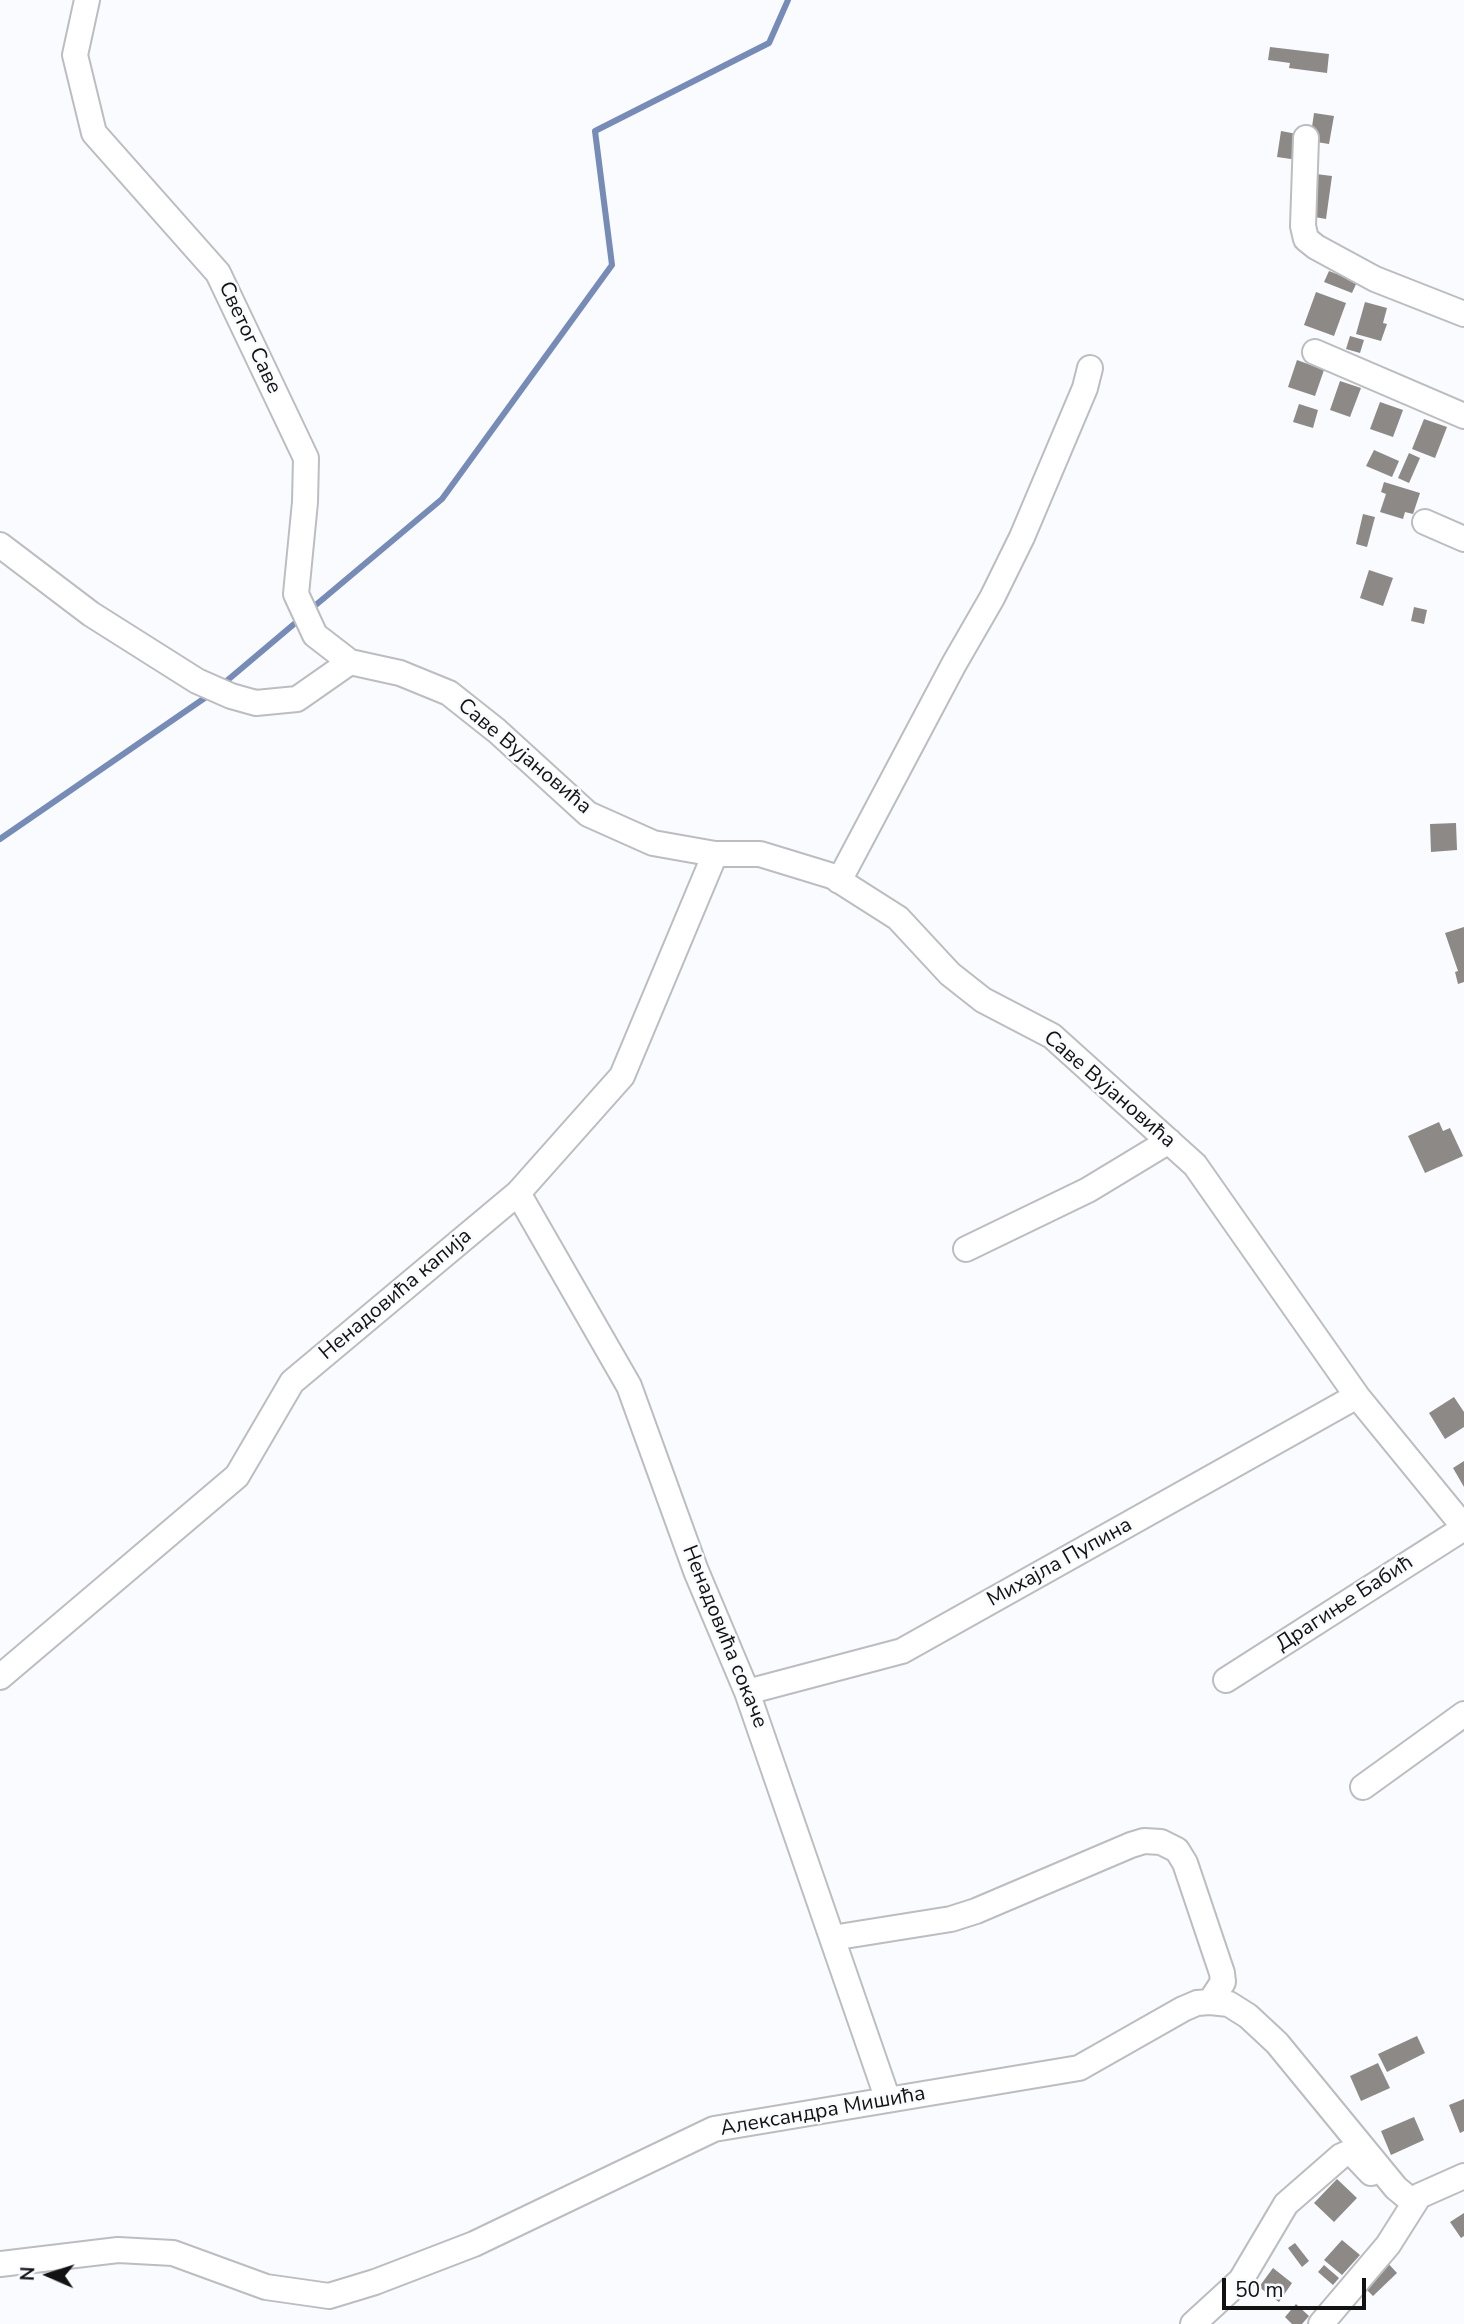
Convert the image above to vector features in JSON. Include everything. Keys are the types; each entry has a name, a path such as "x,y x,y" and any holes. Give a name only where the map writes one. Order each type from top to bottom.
{"street":[{"name":"Светог Саве","path":"87,0 75,55 94,133 218,274 306,458 305,502 296,594"},
{"path":"1306,138 1303,226 1306,239 1375,279 1464,314"},
{"path":"1315,352 1464,416"},
{"path":"839,881 992,598 1022,537 1085,388 1090,368"},
{"path":"1425,522 1464,539"},
{"path":"0,545 91,614 197,681 231,696 256,703 297,699 350,662"},
{"name":"Саве Вујановића","path":"296,594 315,635 350,662 400,673 449,693 498,731 588,814 653,844 715,854 760,854 832,876 898,918 950,974 983,1000 1052,1036 1195,1165 1357,1396 1464,1528"},
{"name":"Ненадовића капија","path":"0,1676 237,1476 292,1382 518,1193 622,1076 715,854"},
{"path":"966,1249 1088,1190 1168,1141"},
{"name":"Ненадовића сокаче","path":"518,1193 629,1386 696,1571 747,1692 888,2100"},
{"name":"Михајла Пупина","path":"747,1692 902,1651 1357,1396"},
{"name":"Драгиње Бабић","path":"1226,1681 1464,1528"},
{"path":"1363,1787 1464,1714"},
{"path":"832,1938 951,1919 976,1911 1131,1845 1144,1841 1161,1842 1177,1850 1185,1863 1223,1973 1223,1982 1210,2001 1229,2004 1248,2016 1277,2043 1405,2195"},
{"name":"Александра Мишића","path":"0,2264 118,2250 173,2253 266,2287 329,2295 376,2282 474,2244 714,2129 1079,2068 1183,2009 1210,2001"},
{"path":"1193,2324 1241,2280 1286,2204 1341,2156 1353,2154 1384,2188 1405,2195 1419,2196 1464,2176"},
{"path":"1321,2324 1388,2245 1405,2195"}],"building":[{"path":"1270,47 1329,54 1327,73 1289,68 1290,63 1268,60"},
{"path":"1314,113 1334,116 1329,144 1310,141"},
{"path":"1281,131 1302,135 1298,160 1277,157"},
{"path":"1316,174 1332,176 1326,219 1309,216"},
{"path":"1329,271 1357,282 1352,293 1324,282"},
{"path":"1316,292 1346,303 1334,336 1304,325"},
{"path":"1365,302 1387,308 1383,323 1387,324 1381,341 1356,334"},
{"path":"1350,336 1364,340 1360,353 1346,349"},
{"path":"1297,360 1324,370 1315,396 1288,387"},
{"path":"1340,381 1361,388 1350,417 1330,410"},
{"path":"1380,402 1403,410 1393,437 1370,429"},
{"path":"1299,404 1318,410 1313,428 1293,422"},
{"path":"1424,419 1447,427 1435,458 1412,449"},
{"path":"1374,450 1399,461 1392,477 1366,466"},
{"path":"1409,453 1420,458 1409,483 1398,478"},
{"path":"1384,482 1420,493 1413,514 1405,512 1403,519 1380,512 1386,494 1381,492"},
{"path":"1363,514 1375,517 1367,547 1356,544"},
{"path":"1369,570 1393,578 1383,606 1360,598"},
{"path":"1414,607 1427,610 1424,624 1411,621"},
{"path":"1456,823 1457,850 1431,852 1430,824"},
{"path":"1464,927 1464,982 1458,984 1455,972 1458,971 1445,933"},
{"path":"1439,1122 1443,1131 1450,1128 1463,1156 1425,1173 1408,1136"},
{"path":"1454,1397 1464,1412 1464,1427 1445,1439 1429,1413"},
{"path":"1464,1461 1464,1487 1453,1468"},
{"path":"1417,2036 1425,2053 1387,2072 1378,2054"},
{"path":"1378,2063 1390,2088 1361,2101 1350,2076"},
{"path":"1464,2099 1464,2131 1460,2133 1449,2105"},
{"path":"1414,2117 1424,2140 1391,2155 1381,2131"},
{"path":"1337,2179 1357,2198 1334,2222 1314,2203"},
{"path":"1464,2213 1464,2236 1461,2238 1450,2222"},
{"path":"1342,2240 1360,2255 1342,2275 1324,2260"},
{"path":"1295,2243 1309,2261 1302,2267 1288,2248"},
{"path":"1385,2260 1397,2273 1373,2296 1364,2287"},
{"path":"1324,2265 1339,2278 1333,2285 1318,2272"},
{"path":"1273,2268 1292,2283 1279,2302 1259,2287"},
{"path":"1296,2304 1309,2316 1302,2324 1292,2324 1285,2317"}],"waterway":[{"path":"311,609 442,499 612,265 595,131 769,43 788,0"},
{"path":"223,684 300,619"},
{"path":"0,839 212,693"}]}
